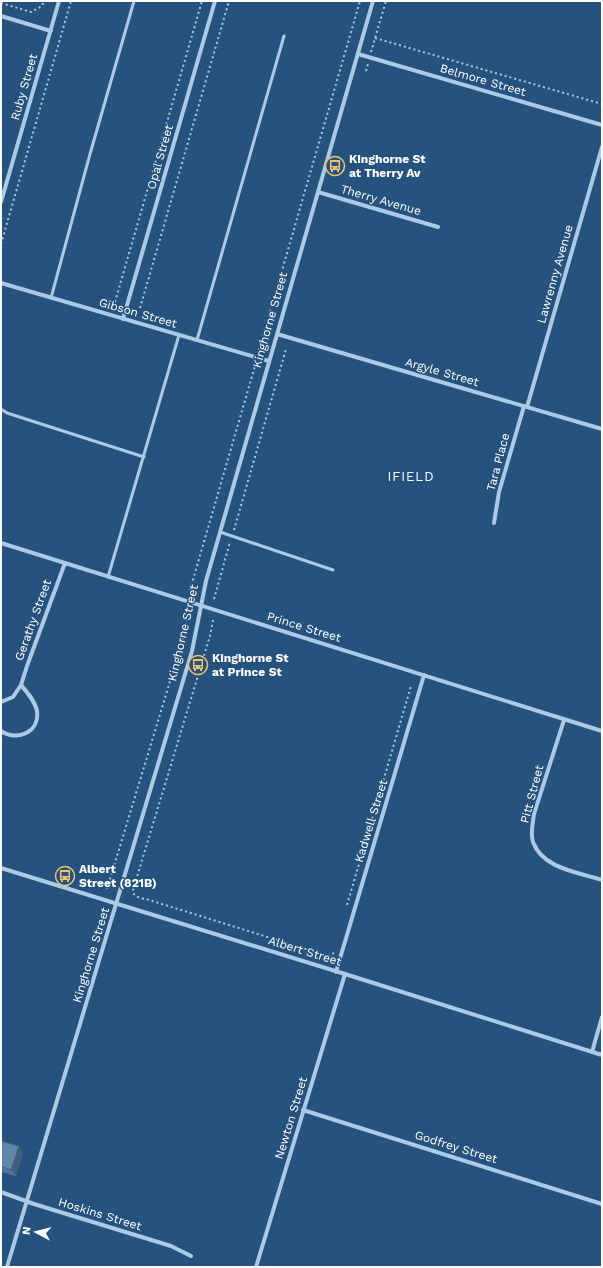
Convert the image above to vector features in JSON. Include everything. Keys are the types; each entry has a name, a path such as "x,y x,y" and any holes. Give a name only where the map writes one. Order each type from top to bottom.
{"street":[{"name":"Ruby Street","path":"1,202 59,1"},
{"name":"Opal Street","path":"124,319 215,1"},
{"name":"Kinghorne Street","path":"7,1267 192,651 206,581 373,1"},
{"path":"1,16 50,31"},
{"name":"Belmore Street","path":"358,54 602,125"},
{"name":"Lawrenny Avenue","path":"526,407 602,147"},
{"name":"Therry Avenue","path":"318,192 438,227"},
{"name":"Gibson Street","path":"1,283 269,361"},
{"name":"Argyle Street","path":"277,334 602,429"},
{"name":"Tara Place","path":"494,523 499,492 526,407"},
{"name":"Prince Street","path":"1,543 602,731"},
{"name":"Gerathy Street","path":"1,702 13,697 21,685 65,563"},
{"name":"Kadwell Street","path":"336,972 424,675"},
{"path":"1,731 6,734 18,736 28,732 33,728 36,722 37,716 35,705 21,685"},
{"name":"Pitt Street","path":"564,720 534,814 532,828 533,842 539,853 550,863 602,880"},
{"name":"Albert Street","path":"1,868 602,1055"},
{"name":"Newton Street","path":"256,1267 345,974"},
{"path":"592,1052 602,1017"},
{"name":"Godfrey Street","path":"303,1110 602,1204"},
{"name":"Hoskins Street","path":"1,1192 171,1246 191,1256"}],"lane":[{"path":"51,298 134,1"},
{"path":"197,340 284,36"},
{"path":"108,577 179,335"},
{"path":"1,409 7,413 144,457"},
{"path":"220,532 333,570"}],"path":[{"path":"1,3 31,12 42,6 44,1"},
{"path":"1,244 71,1"},
{"path":"115,302 202,1"},
{"path":"140,308 229,1"},
{"path":"259,350 360,1"},
{"path":"386,1 375,38 602,104"},
{"path":"214,599 286,348"},
{"path":"190,590 255,366"},
{"path":"107,889 185,632 187,617 184,609"},
{"path":"213,620 210,636 133,893 135,896 141,898 328,956 332,955 334,952"},
{"path":"347,906 411,686"}],"building":[{"path":"1,1141 19,1146 11,1170 1,1166"}],"place":[{"name":"Kinghorne St at Therry Av","path":"335,166"},
{"name":"Kinghorne St at Prince St","path":"198,665"},
{"name":"Albert Street (821B)","path":"65,876"}],"district":[{"name":"IFIELD","path":"411,476"}]}
